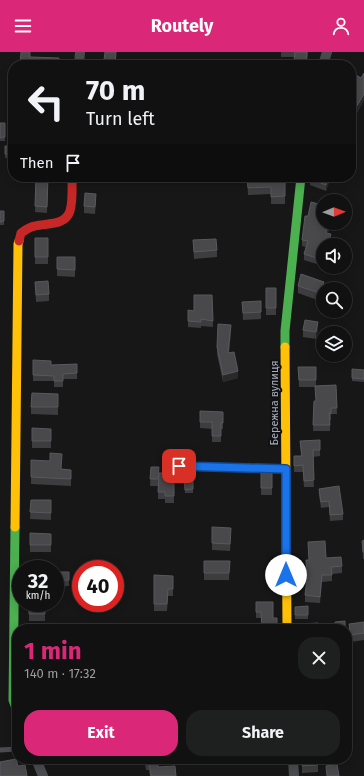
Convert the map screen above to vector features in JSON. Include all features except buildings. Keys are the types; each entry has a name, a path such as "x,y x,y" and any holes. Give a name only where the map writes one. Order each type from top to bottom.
{"street":[{"path":"16,624 18,244 21,234 33,226 55,224 64,220 68,216 70,210 72,182"},
{"name":"Бережна вулиця","path":"287,624 285,331 300,182"},
{"path":"38,764 43,776"},
{"path":"293,764 294,776"}],"lane":[{"path":"179,466 286,469"},
{"path":"0,750 12,749"}],"traffic: fast":[{"path":"285,347 285,331 300,182"},
{"path":"14,624 15,527"}],"traffic: slow":[{"path":"15,527 19,241"},
{"path":"285,347 287,624"}],"traffic: jam":[{"path":"19,241 21,233 28,229 35,226 60,222 68,216 72,203 72,182"}],"route":[{"path":"179,466 286,469 286,575"}]}
